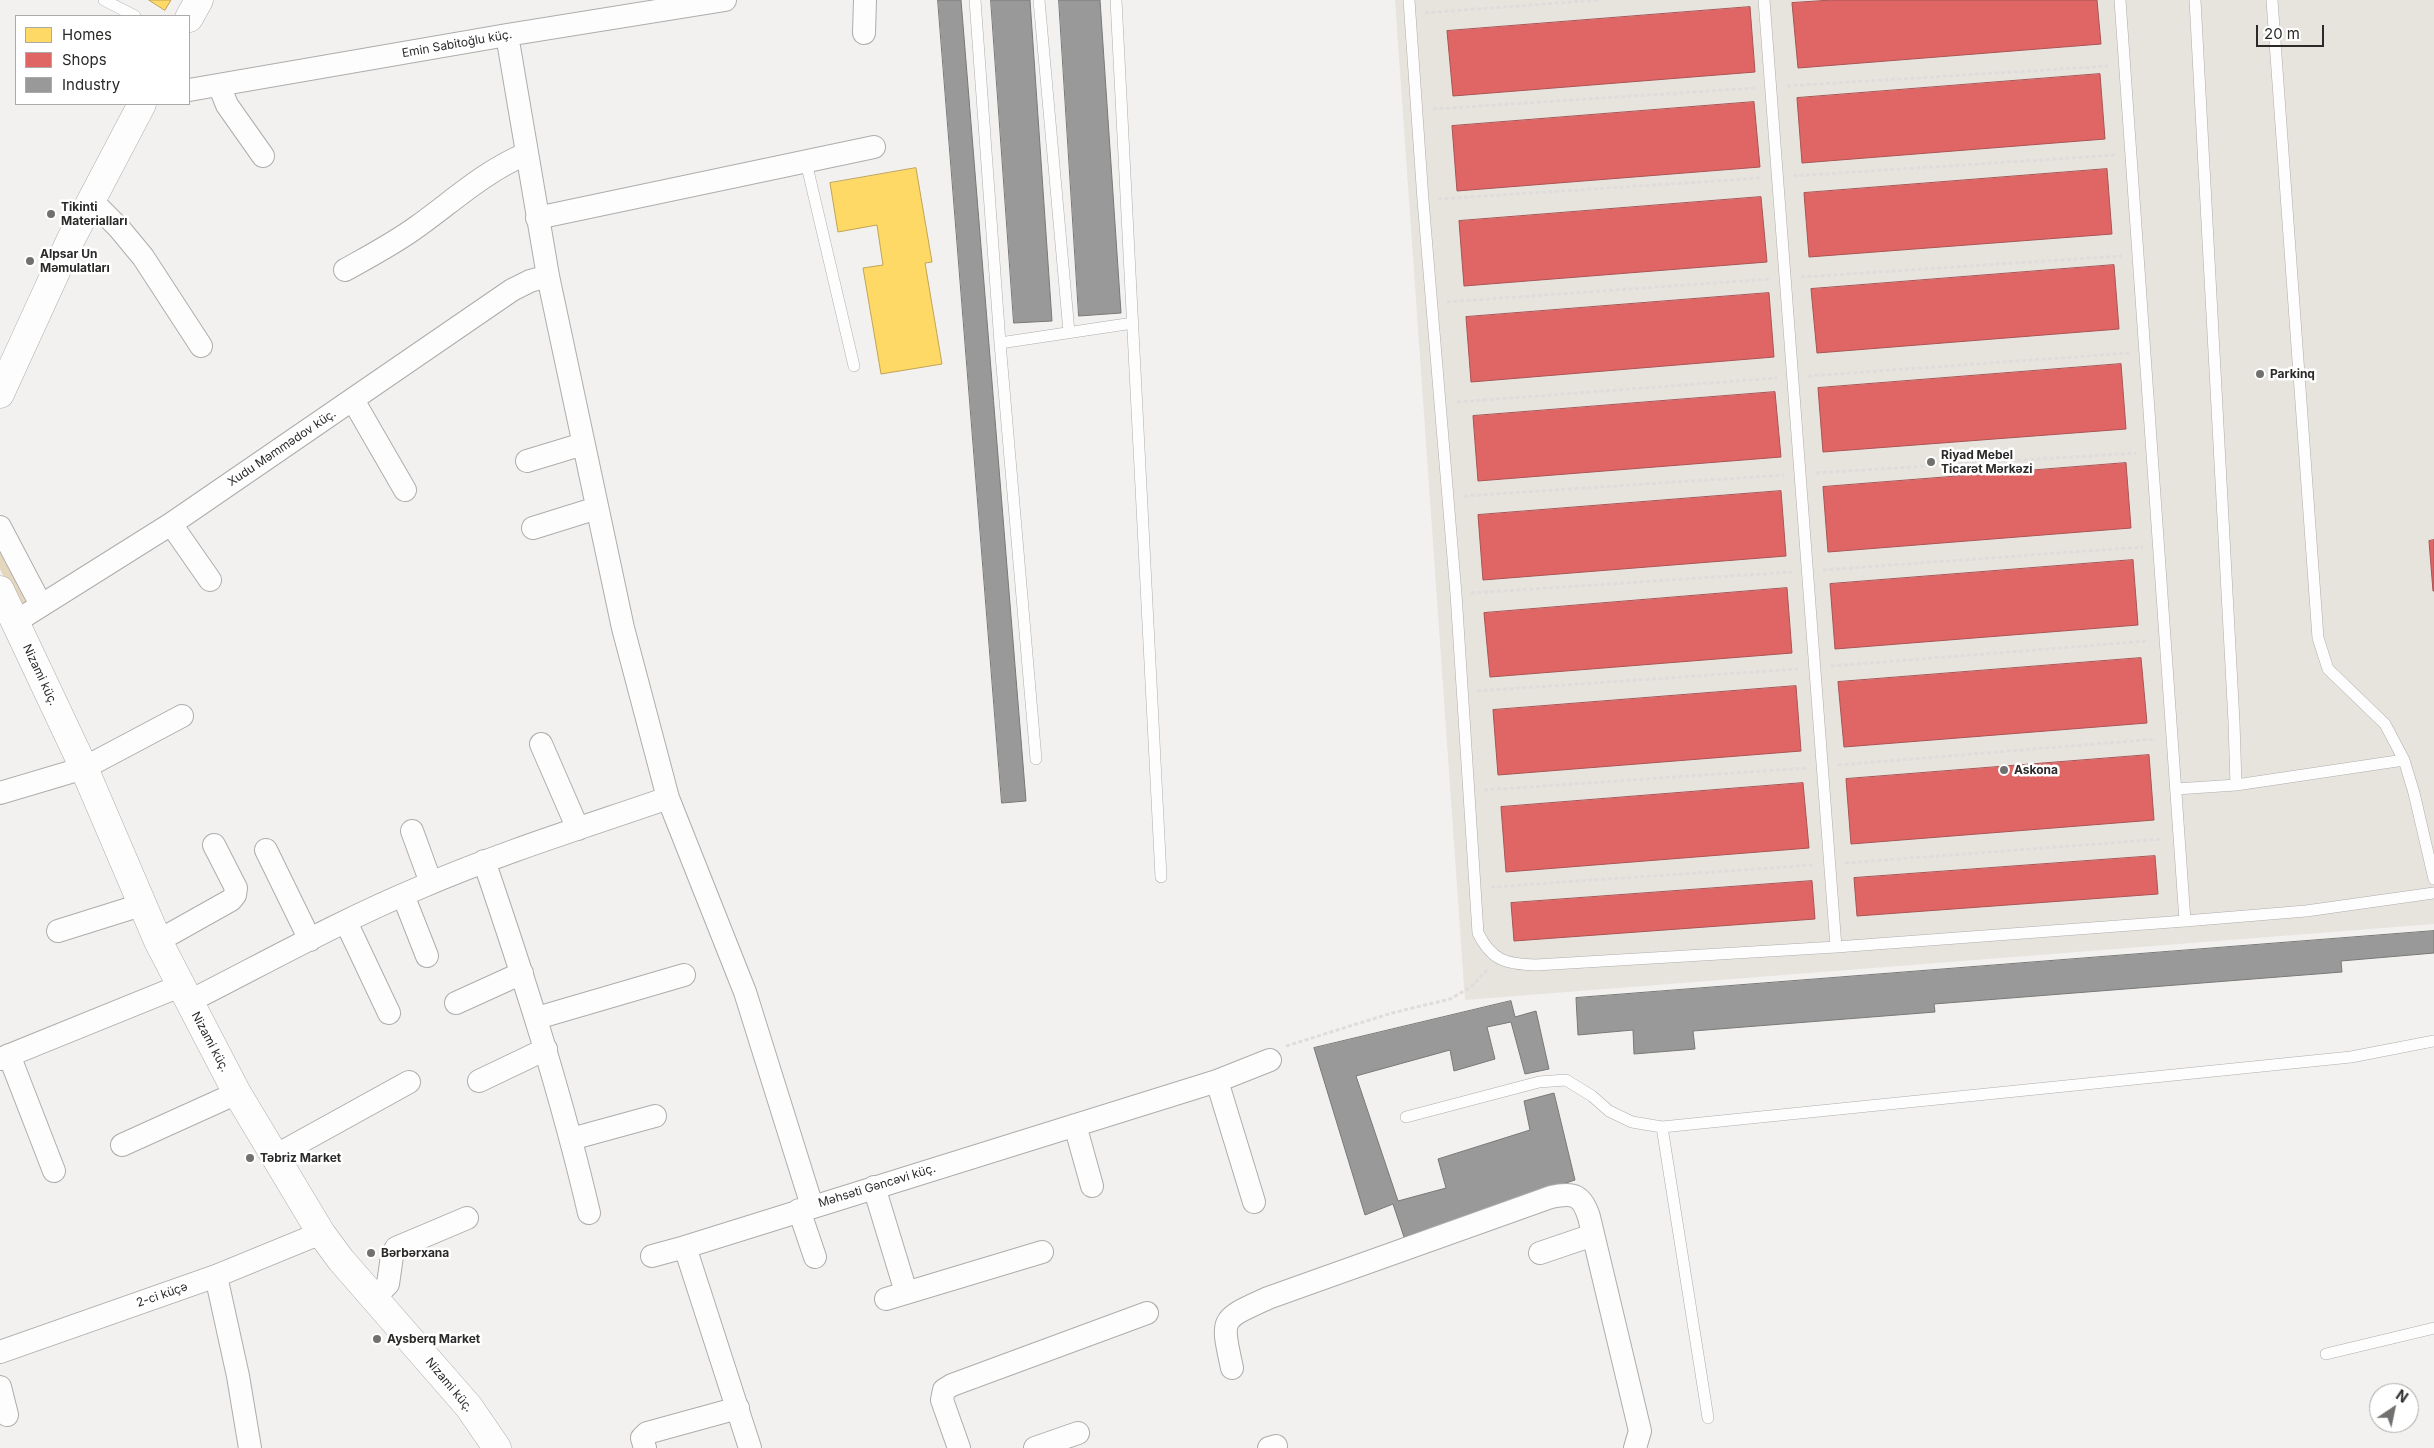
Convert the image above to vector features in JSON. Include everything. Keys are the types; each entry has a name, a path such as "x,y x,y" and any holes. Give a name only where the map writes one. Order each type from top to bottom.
{"street":[{"path":"190,16 199,0"},
{"name":"Emin Sabitoğlu küç.","path":"190,90 507,35 725,0"},
{"path":"864,33 865,0"},
{"path":"507,35 548,276 623,628 668,798 745,992 806,1208 815,1257"},
{"path":"219,85 227,105 263,156"},
{"path":"0,394 91,200 141,105"},
{"path":"537,218 874,147"},
{"path":"345,270 417,226 484,176 506,162 526,154"},
{"path":"91,200 120,228 143,257 201,346"},
{"name":"Xudu Məmmədov küç.","path":"15,622 171,524 512,290 530,281 548,276"},
{"path":"353,400 405,490"},
{"path":"527,461 583,444"},
{"path":"533,528 597,508"},
{"path":"171,524 210,580"},
{"path":"0,527 41,605"},
{"name":"Nizami küç.","path":"0,590 84,768 141,905 184,994 237,1093 321,1233 374,1298 469,1407 497,1448"},
{"path":"0,793 84,768 182,716"},
{"path":"541,744 578,829"},
{"path":"54,1171 4,1057 184,994 310,940 403,895 484,861 668,798"},
{"path":"412,831 431,883"},
{"path":"158,941 231,900 235,895 236,888 214,845"},
{"path":"266,850 310,940"},
{"path":"484,861 537,1018 571,1139 589,1213"},
{"path":"403,895 427,956"},
{"path":"58,931 141,905"},
{"path":"346,922 389,1013"},
{"path":"456,1002 522,974"},
{"path":"537,1018 684,975"},
{"path":"479,1080 546,1049"},
{"name":"Məhsəti Gəncəvi küç.","path":"652,1256 1217,1081 1270,1060"},
{"path":"1217,1081 1254,1202"},
{"path":"274,1156 409,1082"},
{"path":"122,1145 237,1093"},
{"path":"571,1139 655,1116"},
{"path":"1075,1124 1092,1186"},
{"path":"874,1187 896,1296 1042,1252"},
{"path":"1232,1368 1224,1332 1226,1322 1238,1312 1268,1298 1564,1194 1575,1196 1584,1202 1594,1235 1640,1431 1636,1448"},
{"path":"374,1298 388,1284 392,1256 396,1248 467,1218"},
{"name":"2-ci küçə","path":"0,1352 216,1276 321,1233"},
{"path":"1540,1253 1594,1235"},
{"path":"685,1247 750,1448"},
{"path":"216,1276 238,1376 250,1448"},
{"path":"959,1448 942,1400 944,1390 952,1385 1147,1313"},
{"path":"0,1387 7,1415"},
{"path":"645,1448 642,1438 647,1433 738,1408"},
{"path":"1035,1448 1078,1433"}],"lane":[{"path":"104,0 133,15"},
{"path":"975,0 1000,343 1036,759"},
{"path":"1039,0 1069,332"},
{"path":"1116,0 1161,877"},
{"path":"1409,0 1456,594 1478,932 1485,947 1497,958 1514,964 1536,965 1836,947 2306,912 2434,894"},
{"path":"1764,0 1836,947"},
{"path":"2120,0 2185,921"},
{"path":"2195,0 2234,712 2236,785"},
{"path":"2272,0 2318,638 2328,669 2385,724 2404,760 2414,793 2434,879"},
{"path":"806,162 854,366"},
{"path":"1000,343 1133,323"},
{"path":"2176,789 2236,785 2404,760"},
{"path":"1406,1117 1539,1082 1566,1080 1592,1096 1609,1111 1632,1122 1662,1127 2351,1057 2434,1041"},
{"path":"1662,1127 1708,1418"},
{"path":"2326,1354 2434,1328"}],"path":[{"path":"1410,14 1598,0"},
{"path":"1270,1060 1286,1045 1392,1013 1450,999 1471,988 1497,958"}],"shaded area":[{"name":"Riyad Mebel Ticarət Mərkəzi","path":"1395,0 2434,0 2434,924 1465,1000"},
{"path":"0,551 26,602 17,605 0,569"}],"building: Homes":[{"path":"149,0 171,0 165,10"},
{"path":"916,168 932,262 925,263 942,364 881,374 863,268 883,265 877,225 838,232 830,183"}],"building: Shops":[{"path":"1832,0 2097,0 2101,44 1798,68 1792,3"},
{"path":"1750,7 1755,72 1453,96 1447,31"},
{"path":"2100,74 2105,139 1802,163 1797,98"},
{"path":"1754,102 1760,167 1457,191 1452,126"},
{"path":"2107,169 2112,234 1809,257 1804,193"},
{"path":"1761,197 1767,262 1464,286 1459,221"},
{"path":"2114,265 2119,329 1817,353 1811,289"},
{"path":"1769,293 1774,357 1471,382 1466,317"},
{"path":"2121,364 2126,429 1823,452 1818,388"},
{"path":"1775,392 1781,457 1478,481 1473,416"},
{"path":"2126,463 2131,528 1828,552 1823,487"},
{"path":"1781,491 1786,556 1483,580 1478,515"},
{"path":"2434,540 2434,591 2433,591 2429,541"},
{"path":"2133,560 2138,625 1835,649 1830,584"},
{"path":"1787,588 1792,653 1490,677 1484,613"},
{"path":"2141,658 2147,723 1844,747 1838,682"},
{"path":"1796,686 1801,751 1498,775 1493,710"},
{"path":"2149,755 2154,820 1851,844 1846,779"},
{"path":"1803,783 1809,848 1506,872 1501,807"},
{"path":"2155,856 2158,894 1857,916 1854,878"},
{"path":"1812,881 1815,919 1514,941 1511,903"}],"building: Industry":[{"path":"938,0 961,0 1026,801 1002,803"},
{"path":"991,0 1030,0 1052,321 1014,323"},
{"path":"1059,0 1100,0 1121,313 1079,316"},
{"path":"2434,931 2434,953 2341,961 2342,972 1934,1004 1935,1012 1693,1031 1695,1049 1634,1054 1633,1030 1578,1035 1576,998"},
{"path":"1511,1001 1515,1017 1536,1011 1549,1069 1525,1074 1511,1022 1487,1027 1495,1059 1454,1071 1450,1050 1356,1076 1398,1201 1446,1188 1438,1159 1530,1130 1524,1101 1554,1093 1575,1180 1404,1237 1393,1204 1365,1215 1314,1048"}],"place":[{"name":"Tikinti Materialları","path":"51,214"},
{"name":"Alpsar Un Məmulatları","path":"30,261"},
{"name":"Parkinq","path":"2260,374"},
{"name":"Riyad Mebel Ticarət Mərkəzi","path":"1931,462"},
{"name":"Askona","path":"2004,770"},
{"name":"Təbriz Market","path":"250,1158"},
{"name":"Bərbərxana","path":"371,1253"},
{"name":"Aysberq Market","path":"377,1339"}]}
